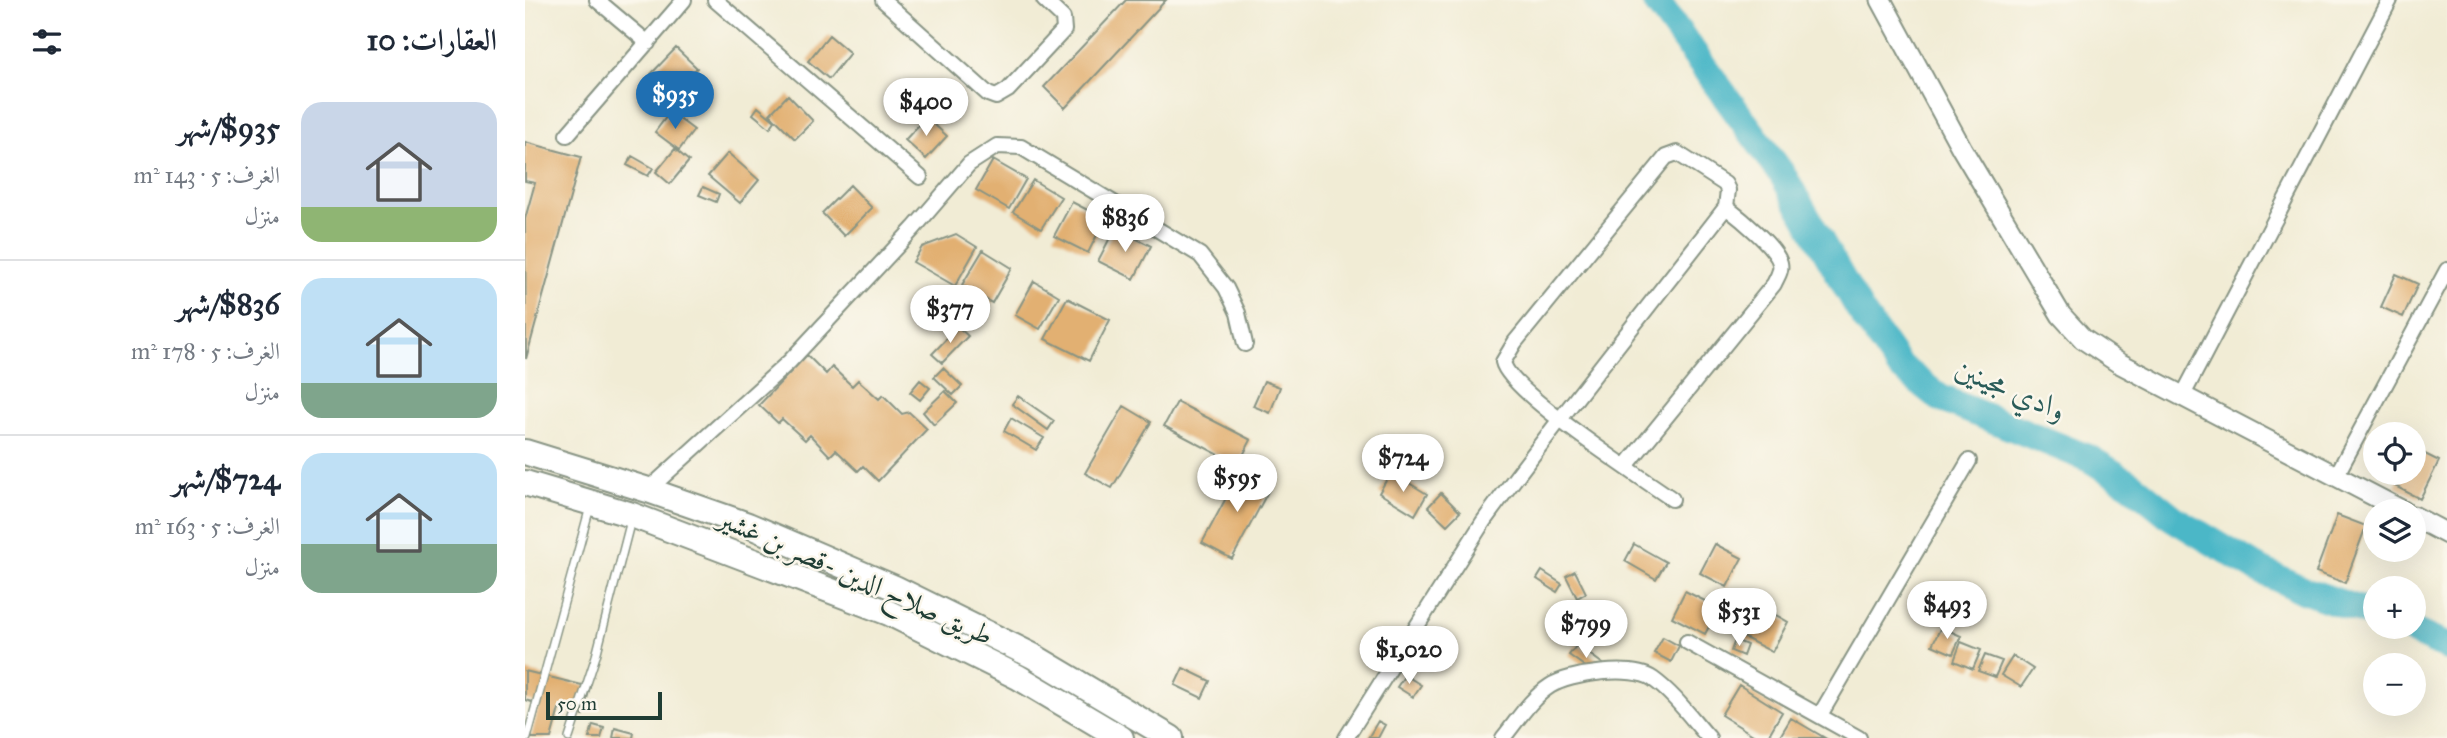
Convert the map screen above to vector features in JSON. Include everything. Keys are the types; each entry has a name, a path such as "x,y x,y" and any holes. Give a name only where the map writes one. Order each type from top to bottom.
{"highway":[{"name":"طريق صلاح الدين -قصر بن غشير","path":"525,452 648,489 748,525 895,588 1033,656 1171,738"},
{"path":"550,491 557,461"},
{"path":"525,483 632,515 888,613 1018,677 1121,738"}],"street":[{"path":"597,0 647,43"},
{"path":"568,135 684,0"},
{"path":"715,0 921,177"},
{"path":"883,0 993,97 1003,95 1064,30 1063,18 1044,0"},
{"path":"1881,0 1975,172 2061,315 2096,349 2182,397 2380,499"},
{"path":"2182,397 2390,0"},
{"path":"648,489 790,361 914,228 969,164 988,150 1003,144 1021,147 1200,255 1226,288 1238,313 1245,344"},
{"path":"1346,738 1483,522 1561,420 1726,207 1728,190 1725,184 1684,155 1671,153 1515,342 1503,362 1507,374 1561,420 1672,499"},
{"path":"1626,466 1774,284 1780,271 1780,261 1773,251 1726,207"},
{"path":"2336,476 2447,270"},
{"path":"1820,715 1969,461"},
{"path":"2426,523 2447,534"},
{"path":"1687,642 1859,738"},
{"path":"1503,738 1535,698 1551,686 1569,678 1638,672 1653,679 1709,738"}],"lane":[{"path":"527,738 591,503"},
{"path":"569,738 596,656 632,515"}],"building":[{"path":"1126,0 1166,0 1065,108 1044,87"},
{"path":"829,35 850,53 829,79 808,61"},
{"path":"676,48 697,68 671,94 651,74"},
{"path":"788,95 813,121 795,139 770,114"},
{"path":"758,107 775,121 770,128 753,114"},
{"path":"670,112 694,130 679,150 655,132"},
{"path":"926,117 947,136 926,159 905,140"},
{"path":"525,142 581,157 526,359 525,219 535,183 525,181"},
{"path":"675,149 689,161 670,184 656,172"},
{"path":"728,153 759,180 740,203 708,176"},
{"path":"632,156 653,168 648,176 627,165"},
{"path":"993,160 1026,179 1009,209 976,190"},
{"path":"1033,180 1061,197 1041,229 1013,212"},
{"path":"850,185 872,208 844,236 822,213"},
{"path":"703,187 719,194 716,202 699,195"},
{"path":"1072,202 1105,219 1088,253 1054,236"},
{"path":"1115,228 1151,246 1134,279 1098,261"},
{"path":"956,234 977,247 955,286 913,262 922,247"},
{"path":"983,250 1012,268 992,303 962,285"},
{"path":"2396,274 2418,284 2403,317 2381,307"},
{"path":"1034,281 1059,296 1040,329 1015,315"},
{"path":"1067,298 1110,320 1089,361 1045,339"},
{"path":"958,327 968,336 942,363 932,354"},
{"path":"807,355 826,374 832,367 852,386 858,380 879,399 883,395 902,414 909,412 927,429 878,481 863,466 858,471 836,450 830,456 810,435 805,440 782,419 778,423 759,405"},
{"path":"943,368 962,386 953,395 934,377"},
{"path":"920,380 930,388 920,400 910,392"},
{"path":"1264,381 1280,387 1270,413 1253,406"},
{"path":"945,391 957,403 934,425 923,412"},
{"path":"1018,396 1054,421 1048,430 1012,404"},
{"path":"1177,402 1251,440 1238,465 1164,426"},
{"path":"1124,406 1151,422 1112,488 1085,473"},
{"path":"1011,418 1044,438 1036,450 1004,431"},
{"path":"2426,454 2439,461 2420,499 2395,486 2426,485"},
{"path":"1241,470 1271,486 1232,559 1202,543"},
{"path":"1391,472 1427,494 1415,515 1379,493"},
{"path":"1441,493 1460,512 1447,525 1428,507"},
{"path":"2337,515 2363,525 2363,534 2345,583 2316,572"},
{"path":"1634,544 1666,562 1656,579 1625,561"},
{"path":"1715,544 1742,558 1727,587 1700,573"},
{"path":"1542,571 1562,584 1557,592 1537,579"},
{"path":"1575,571 1586,593 1577,598 1566,576"},
{"path":"1685,591 1719,608 1705,634 1672,617"},
{"path":"1597,601 1612,609 1591,648 1576,639"},
{"path":"1760,606 1788,622 1772,652 1743,637"},
{"path":"1941,627 1961,636 1953,654 1932,645"},
{"path":"1663,637 1679,646 1671,662 1654,653"},
{"path":"1735,640 1747,645 1743,656 1731,651"},
{"path":"1961,642 1981,650 1973,669 1954,661"},
{"path":"1577,645 1603,664 1595,674 1569,655"},
{"path":"1985,655 2002,661 1995,677 1978,671"},
{"path":"2013,656 2033,669 2021,687 2001,675"},
{"path":"1183,668 1210,681 1202,698 1175,685"},
{"path":"525,671 590,687 583,715 559,709 551,738 531,738 539,704 525,700"},
{"path":"1405,675 1421,685 1413,697 1397,687"},
{"path":"1739,685 1782,712 1767,738 1758,738 1721,715"},
{"path":"1791,718 1825,738 1779,738"},
{"path":"1378,721 1385,725 1378,738 1368,738"},
{"path":"593,725 604,728 601,738 589,738"},
{"path":"615,728 634,733 633,738 613,738"}],"waterway":[{"name":"وادي مجينين","path":"1655,0 1782,174 1861,312 1899,366 1940,398 2090,459 2131,484 2173,518 2256,568 2303,590 2363,611"},
{"name":"وادي مجينين","path":"2426,637 2447,647"}]}
